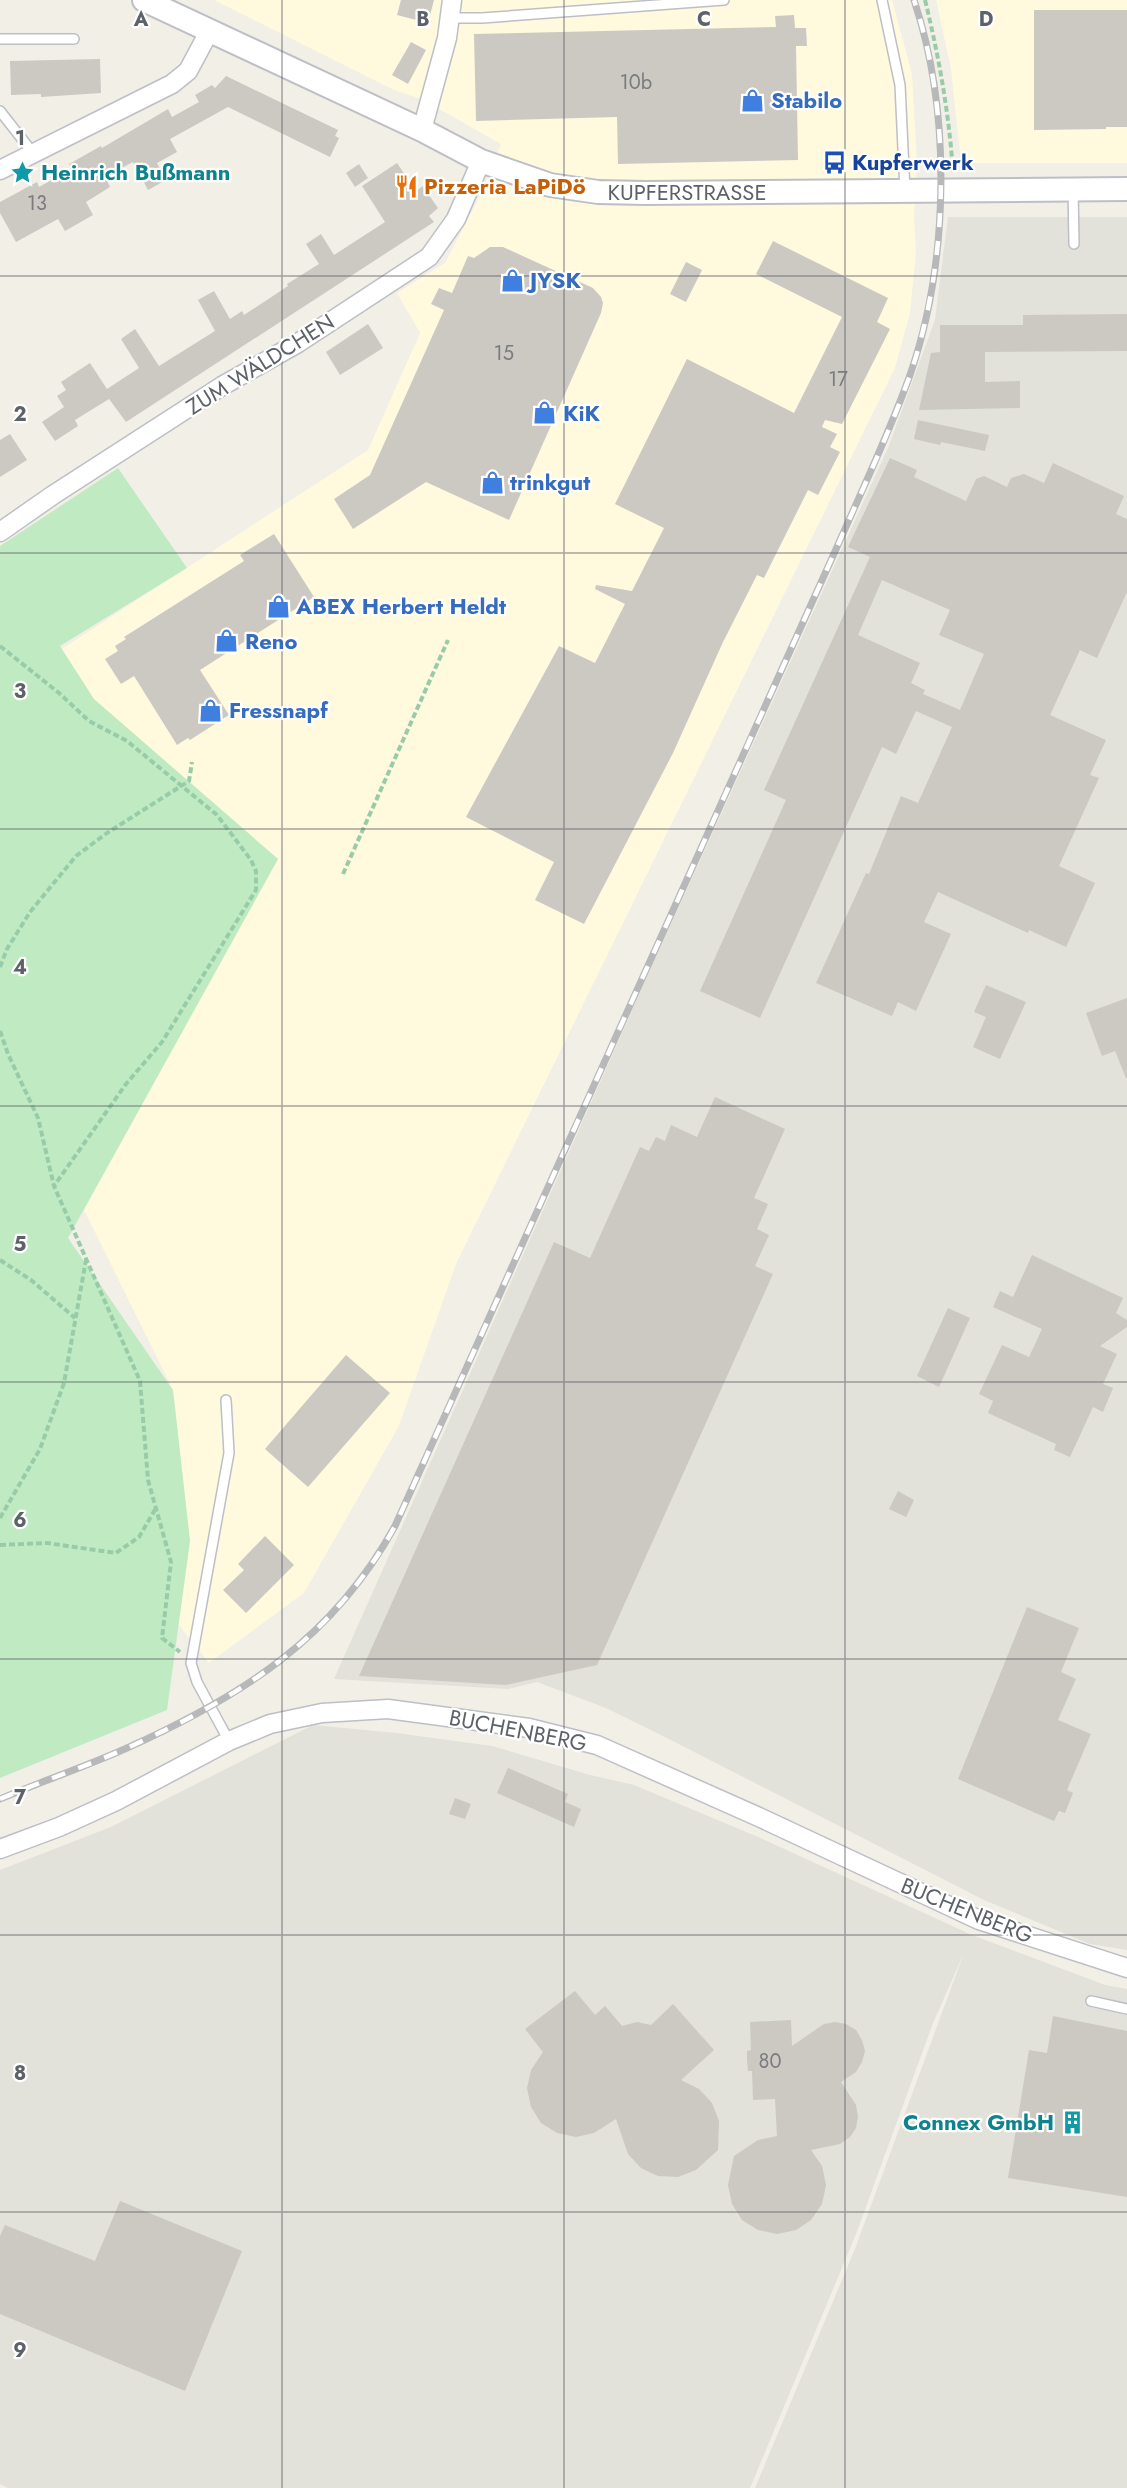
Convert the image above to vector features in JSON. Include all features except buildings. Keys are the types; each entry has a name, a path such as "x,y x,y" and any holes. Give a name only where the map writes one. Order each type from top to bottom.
{"street":[{"name":"KUPFERSTRASSE","path":"144,0 422,130 481,161 550,185 598,192 1127,189"},
{"path":"422,130 447,38 451,9"},
{"path":"0,170 172,84 188,71 210,30"},
{"name":"ZUM WÄLDCHEN","path":"0,532 222,386 298,343 429,257 456,219 481,161"},
{"name":"BUCHENBERG","path":"0,1849 59,1827 116,1801 229,1741 270,1724 322,1713 388,1709 529,1728 597,1745 761,1818 979,1920 1127,1968"}],"lane":[{"path":"451,9 482,18 724,0"},
{"path":"882,0 900,85 905,191"},
{"path":"0,39 74,39"},
{"path":"0,111 33,153"},
{"path":"1073,189 1074,244"},
{"path":"226,1400 229,1453 191,1663 197,1682 229,1741"},
{"path":"1091,2001 1127,2009"}],"path":[{"path":"925,0 947,102 954,190"},
{"path":"343,874 448,640"},
{"path":"0,646 89,721 127,741 154,761 180,787 217,815 245,850 256,871 256,890 162,1042 126,1084 54,1186"},
{"path":"0,967 30,912 76,856 107,833 189,781 192,762"},
{"path":"0,1031 8,1054 38,1118 54,1186 140,1381 148,1480 171,1562 162,1638 191,1663"},
{"path":"0,1518 40,1449 64,1383 86,1259"},
{"path":"0,1260 31,1280 76,1318"},
{"path":"0,1545 47,1543 116,1553 139,1537 156,1508"}],"shaded area":[{"path":"214,0 892,0 912,74 917,161 914,218 916,253 910,313 895,368 456,1264 399,1426 304,1593 209,1663 178,1624 190,1541 173,1390 84,1210 278,859 99,704 40,663 368,450 420,333 397,293 445,263 482,192 501,144 423,100 394,90"},
{"path":"936,0 1127,0 1127,163 961,163 951,69"},
{"path":"948,217 1127,217 1127,1950 1090,1944 984,1900 606,1708 537,1682 508,1689 334,1679 655,959 888,448 935,320"},
{"path":"313,1725 492,1746 590,1775 634,1785 758,1837 972,1935 1105,1985 1127,1989 1127,2488 755,2488 855,2249 964,1953 933,2023 856,2234 750,2488 8,2488 0,2484 0,1870 111,1827"}],"green space":[{"path":"118,468 187,568 60,646 94,699 278,859 68,1238 173,1390 190,1541 167,1710 0,1778 0,546"}],"railway":[{"path":"0,1799 127,1748 209,1707 246,1685 281,1660 343,1601 370,1566 395,1526 837,547 910,375 923,331 932,285 941,188 940,139 935,91 914,0"}],"place":[{"name":"Stabilo","path":"753,100"},
{"name":"Kupferwerk","path":"834,162"},
{"name":"Heinrich Bußmann","path":"23,172"},
{"name":"Pizzeria LaPiDö","path":"406,186"},
{"name":"JYSK","path":"512,280"},
{"name":"KiK","path":"545,413"},
{"name":"trinkgut","path":"492,482"},
{"name":"ABEX Herbert Heldt","path":"278,606"},
{"name":"Reno","path":"227,641"},
{"name":"Fressnapf","path":"211,710"},
{"name":"Connex GmbH","path":"1072,2122"}]}
